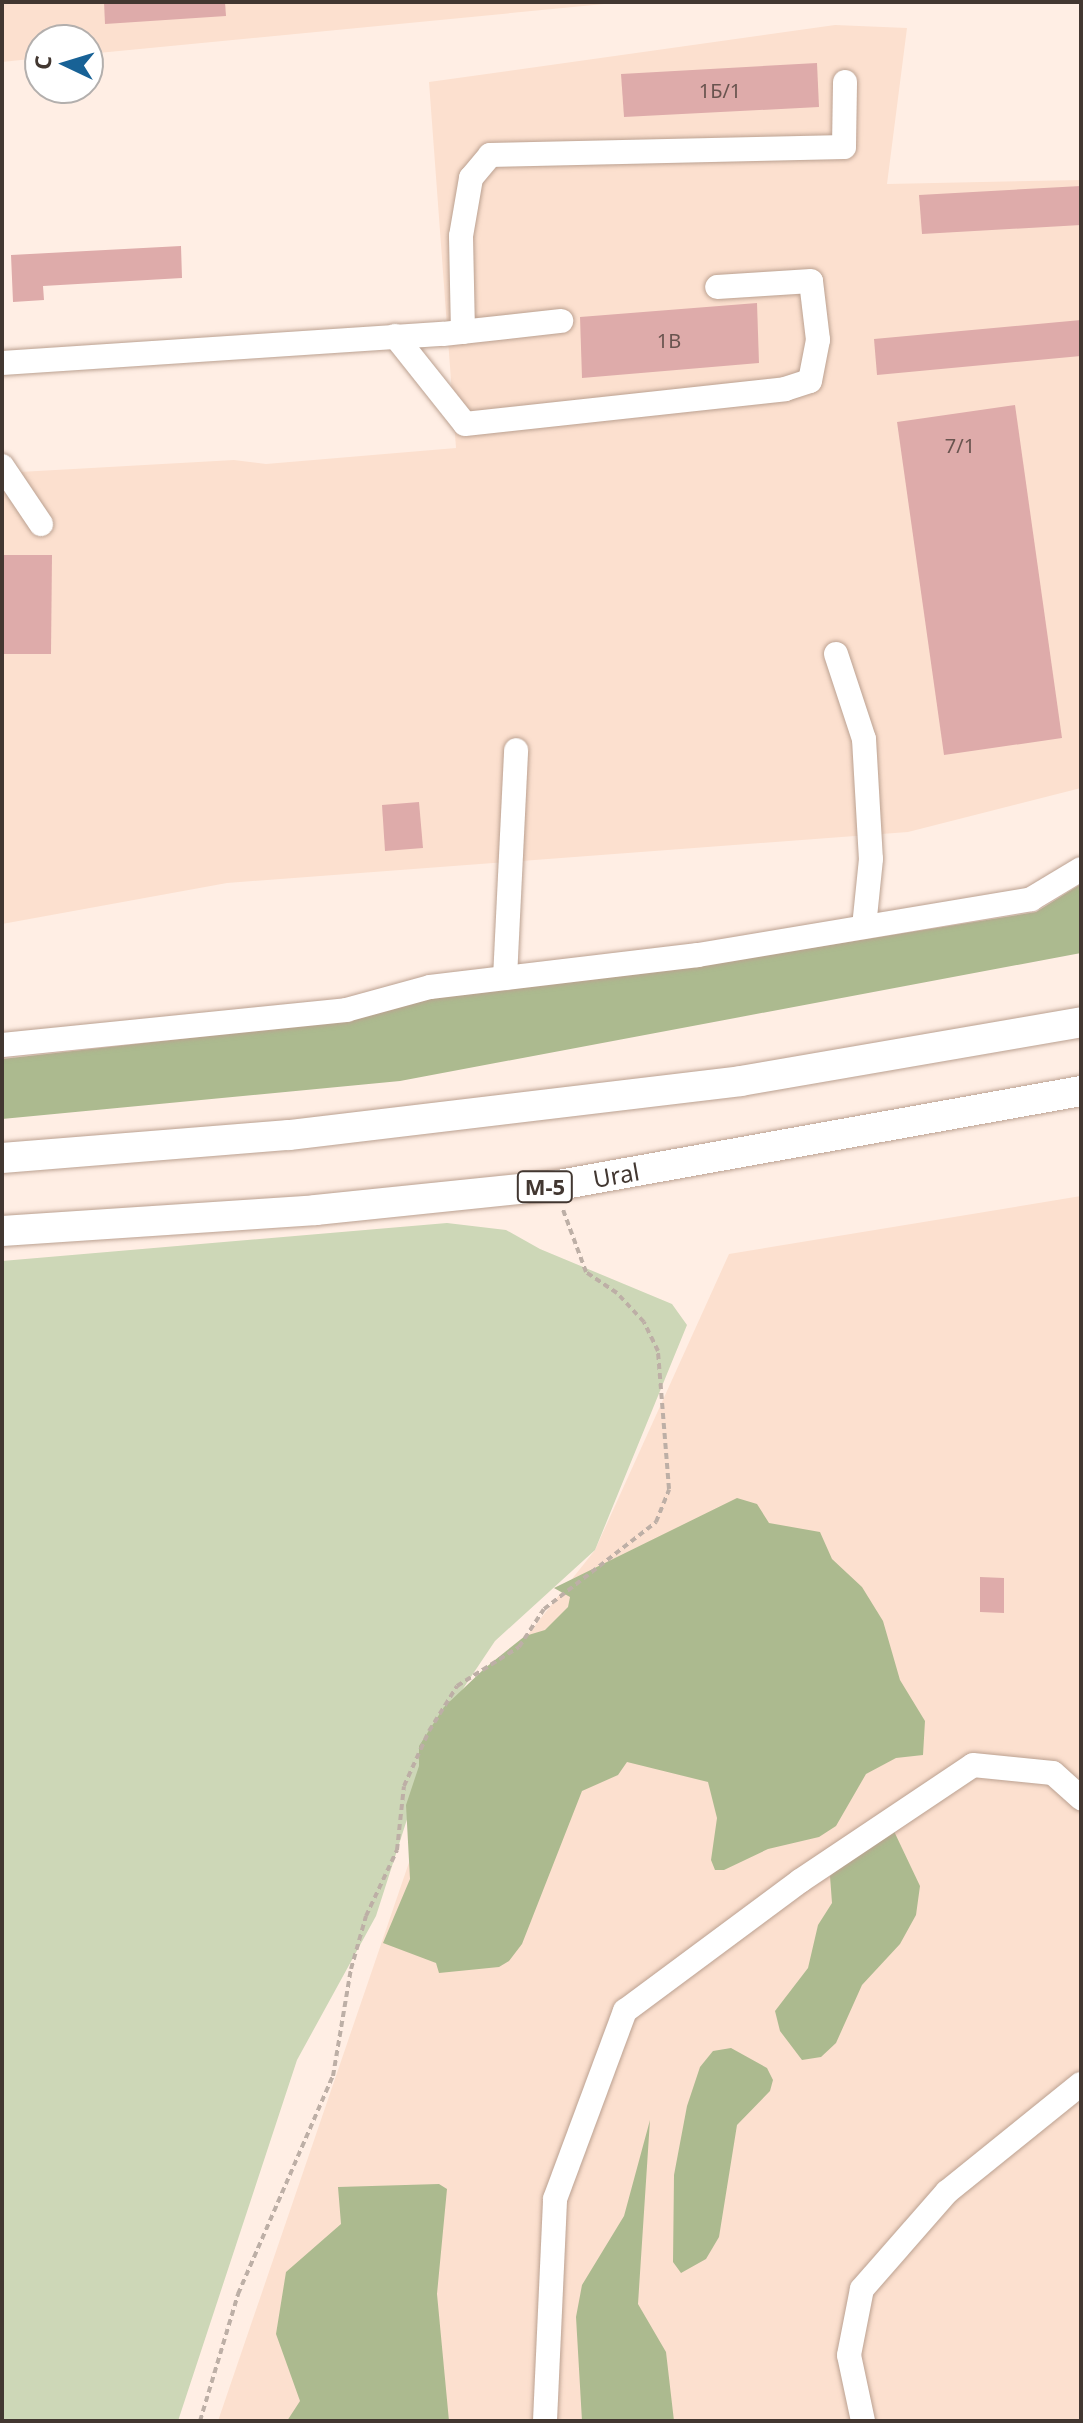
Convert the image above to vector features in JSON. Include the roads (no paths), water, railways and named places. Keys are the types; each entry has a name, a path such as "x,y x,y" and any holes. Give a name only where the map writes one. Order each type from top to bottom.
{"main road":[{"path":"2,1158 289,1135 741,1081 1081,1022"},
{"name":"Ural","path":"2,1231 316,1210 559,1185 1081,1091"}],"lane":[{"path":"463,332 461,236 471,178 490,155 844,147 845,82"},
{"path":"395,336 465,424 785,389 810,381 818,340 811,281 717,287"},
{"path":"2,363 463,332 561,321"},
{"path":"2,466 41,524"},
{"path":"836,654 864,739 871,859 864,927"},
{"path":"505,978 516,750"},
{"path":"2,1045 346,1010 430,987 698,955 1031,899 1081,869"},
{"path":"545,2421 555,2199 625,2011 800,1881 973,1765 1053,1773 1081,1798"},
{"path":"863,2421 849,2355 862,2289 947,2192 1081,2084"}]}
